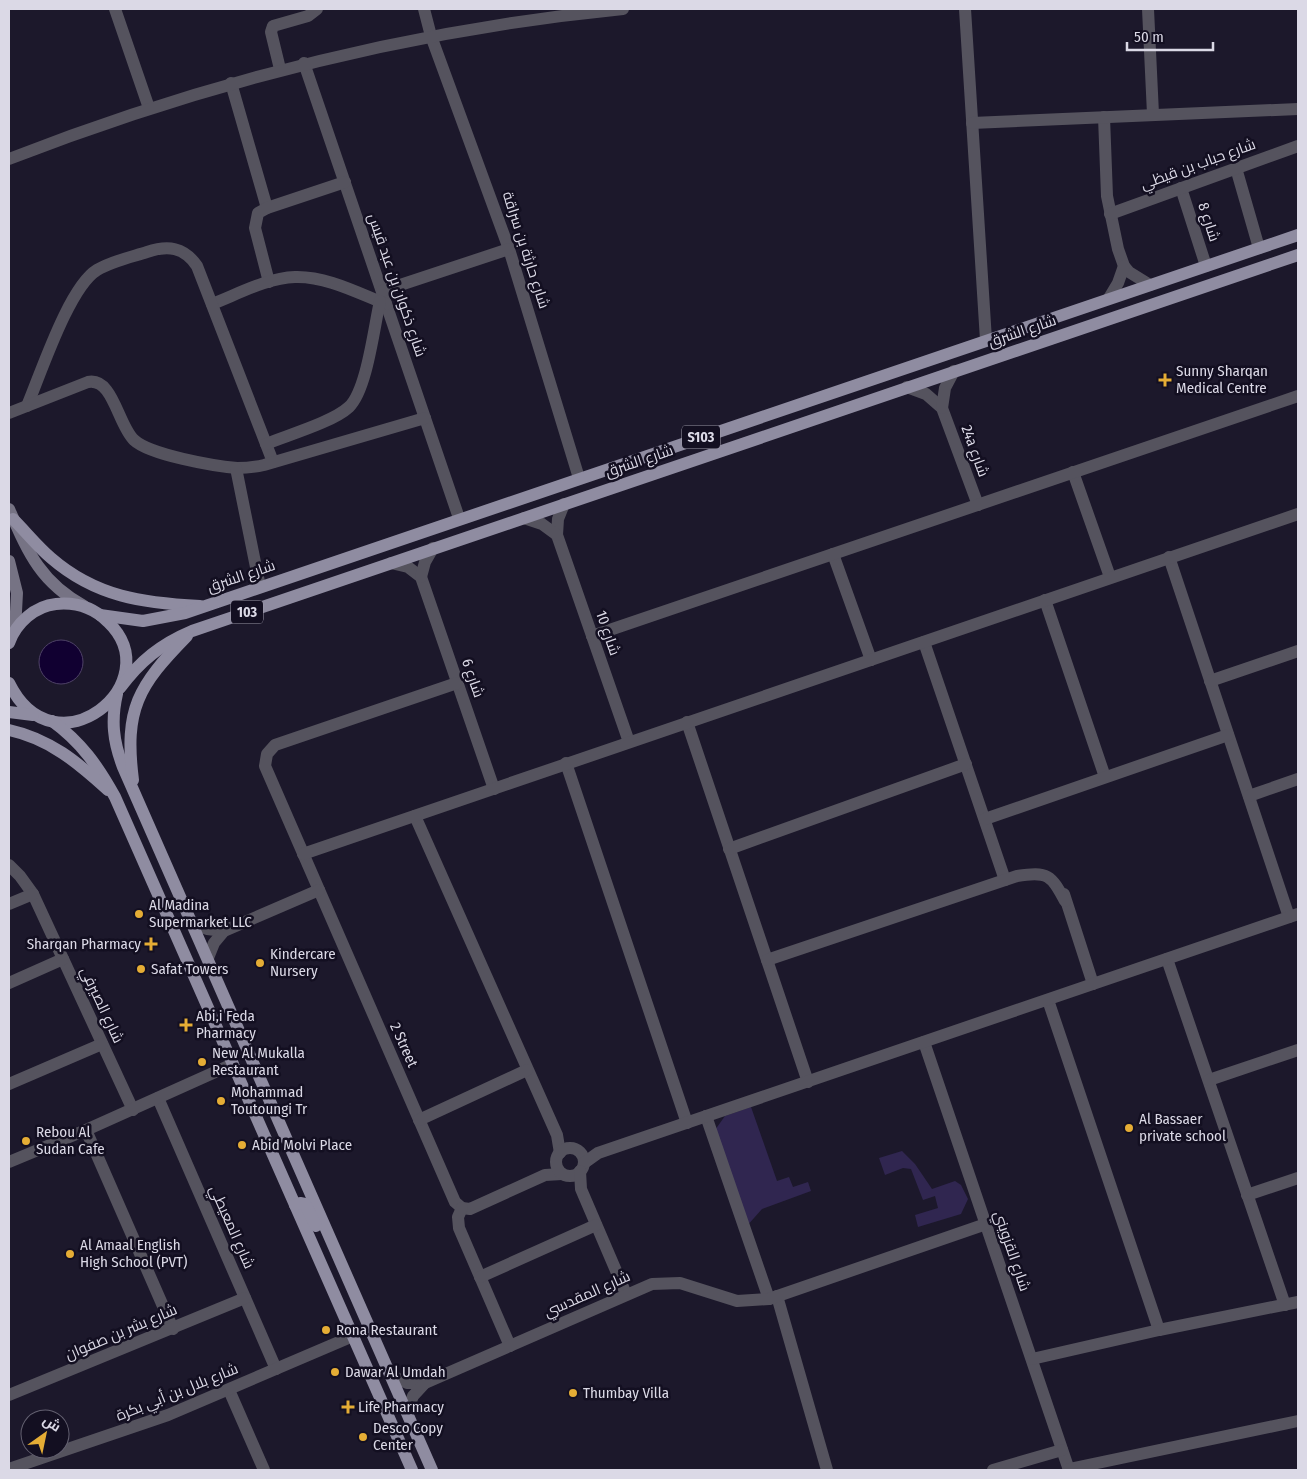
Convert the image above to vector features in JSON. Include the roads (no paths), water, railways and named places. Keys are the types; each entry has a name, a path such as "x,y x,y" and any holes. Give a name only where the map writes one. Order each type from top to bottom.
{"main road":[{"name":"شارع الشرق","path":"100,615 143,621 164,619 205,606 459,518 1298,235"},
{"name":"شارع الشرق","path":"52,721 82,721 102,710 144,659 159,648 192,631 954,371 1296,258"},
{"path":"1030,346 1053,331 1051,322 1044,320"},
{"path":"522,518 515,512 516,504 538,492"},
{"path":"11,514 50,557 91,585 138,600 205,606"},
{"path":"11,514 34,562 48,581 66,596 100,615 112,626 121,640 125,664 113,712 116,749 432,1470"},
{"path":"9,561 17,593 15,630"},
{"path":"9,643 15,630 26,618 46,606 70,603 86,607"},
{"path":"134,792 129,734 140,694 150,676 192,631"},
{"path":"9,683 25,707 37,716"},
{"path":"9,712 37,716 52,721 68,733 88,753 115,797 412,1470"},
{"path":"9,730 26,734 50,744 69,756 115,797"},
{"path":"295,1205 300,1203 306,1206 326,1245 339,1258"}],"street":[{"path":"115,9 149,108"},
{"path":"280,69 271,32 273,26 308,16 316,9"},
{"path":"424,9 431,36"},
{"path":"9,159 149,108 304,63 431,36 539,18 623,9"},
{"path":"965,9 986,340"},
{"path":"1148,9 1153,114"},
{"name":"شارع حارثة بن سراقة","path":"431,36 510,249 579,478"},
{"name":"شارع ذكوان بن عبد قيس","path":"304,63 459,518"},
{"path":"231,83 267,208"},
{"path":"972,123 1298,109"},
{"path":"1104,117 1105,177 1110,214 1124,266 1136,278 1150,284"},
{"name":"شارع حباب بن قيظي","path":"1110,214 1298,146"},
{"path":"1236,168 1259,248"},
{"path":"270,282 254,222 258,213 267,208 345,182"},
{"name":"شارع 8","path":"1182,188 1206,266"},
{"path":"27,406 75,294 86,278 107,264 159,248 177,248 185,252 197,266 273,462"},
{"path":"212,304 270,282 288,278 307,277 383,299 510,249"},
{"path":"1109,298 1118,283 1124,266"},
{"path":"266,444 334,417 350,406 356,399 383,299"},
{"path":"942,408 945,388 954,371"},
{"path":"9,413 88,382 98,381 106,387 127,433 146,448 236,468 273,462 425,418"},
{"path":"907,387 926,394 942,408"},
{"path":"592,636 1298,396"},
{"name":"24a شارع","path":"942,408 978,505"},
{"path":"236,468 260,587"},
{"path":"1073,472 1110,577"},
{"name":"شارع 10","path":"564,504 558,519 557,535 629,742"},
{"path":"303,854 1298,514"},
{"path":"522,518 542,524 557,535"},
{"path":"391,563 408,567 421,577 425,562 433,548"},
{"path":"833,554 871,660"},
{"path":"510,1346 459,1228 458,1217 462,1208 470,1209 545,1175 572,1158 598,1153 1294,916 1249,796 1169,558"},
{"name":"شارع 6","path":"421,577 494,788"},
{"path":"1045,600 1105,777"},
{"path":"924,642 985,819 1011,878"},
{"path":"1210,681 1298,651"},
{"name":"2 Street","path":"457,683 275,745 267,754 265,760 266,773 452,1197 462,1208"},
{"path":"687,722 808,1082"},
{"path":"985,819 1228,735"},
{"path":"566,763 687,1123"},
{"path":"729,849 966,764"},
{"path":"1249,796 1298,779"},
{"path":"415,816 557,1136 572,1158 581,1189 626,1294"},
{"name":"شارع الصيرفي","path":"9,865 33,894 133,1110"},
{"path":"767,960 1011,878 1038,873 1049,876 1065,901 1093,984"},
{"path":"208,958 214,943 224,931 318,890"},
{"path":"9,904 33,894"},
{"path":"192,922 207,929 224,931"},
{"path":"9,983 63,959"},
{"path":"1032,1359 1159,1330 1292,1304 1247,1195 1167,959"},
{"path":"1048,1000 1159,1330"},
{"name":"شارع القزويني","path":"924,1042 1069,1470"},
{"path":"9,1084 102,1044"},
{"path":"1209,1080 1298,1050"},
{"path":"9,1162 133,1110 233,1064"},
{"path":"419,1120 528,1070"},
{"name":"شارع المعيطي","path":"158,1098 276,1369"},
{"path":"706,1116 773,1298 828,1470"},
{"path":"86,1130 173,1329"},
{"path":"572,1158 559,1170 581,1189"},
{"path":"565,1175 572,1158"},
{"path":"545,1175 565,1175"},
{"path":"1247,1195 1298,1178"},
{"name":"شارع المقدسي","path":"425,1383 652,1284 666,1282 694,1286 722,1298 737,1301 773,1298 986,1224"},
{"path":"480,1277 596,1225"},
{"name":"شارع بشر بن صفوان","path":"9,1395 245,1298"},
{"name":"شارع بلال بن أبي بكرة","path":"9,1469 136,1427 229,1390 353,1336"},
{"path":"390,1375 407,1383 425,1383"},
{"path":"407,1412 413,1396 425,1383"},
{"path":"229,1390 264,1470"},
{"path":"1069,1470 1298,1421"},
{"path":"993,1470 1062,1450"}],"place":[{"name":"Sunny Sharqan Medical Centre","path":"1165,380"},
{"name":"Al Madina Supermarket LLC","path":"139,914"},
{"name":"Sharqan Pharmacy","path":"151,944"},
{"name":"Kindercare Nursery","path":"260,963"},
{"name":"Safat Towers","path":"141,969"},
{"name":"Abi,i Feda Pharmacy","path":"186,1025"},
{"name":"New Al Mukalla Restaurant","path":"202,1062"},
{"name":"Mohammad Toutoungi Tr","path":"221,1101"},
{"name":"Al Bassaer private school","path":"1129,1128"},
{"name":"Rebou Al Sudan Cafe","path":"26,1141"},
{"name":"Abid Molvi Place","path":"242,1145"},
{"name":"Al Amaal English High School (PVT)","path":"70,1254"},
{"name":"Rona Restaurant","path":"326,1330"},
{"name":"Dawar Al Umdah","path":"335,1372"},
{"name":"Thumbay Villa","path":"573,1393"},
{"name":"Life Pharmacy","path":"348,1407"},
{"name":"Desco Copy Center","path":"363,1437"}]}
